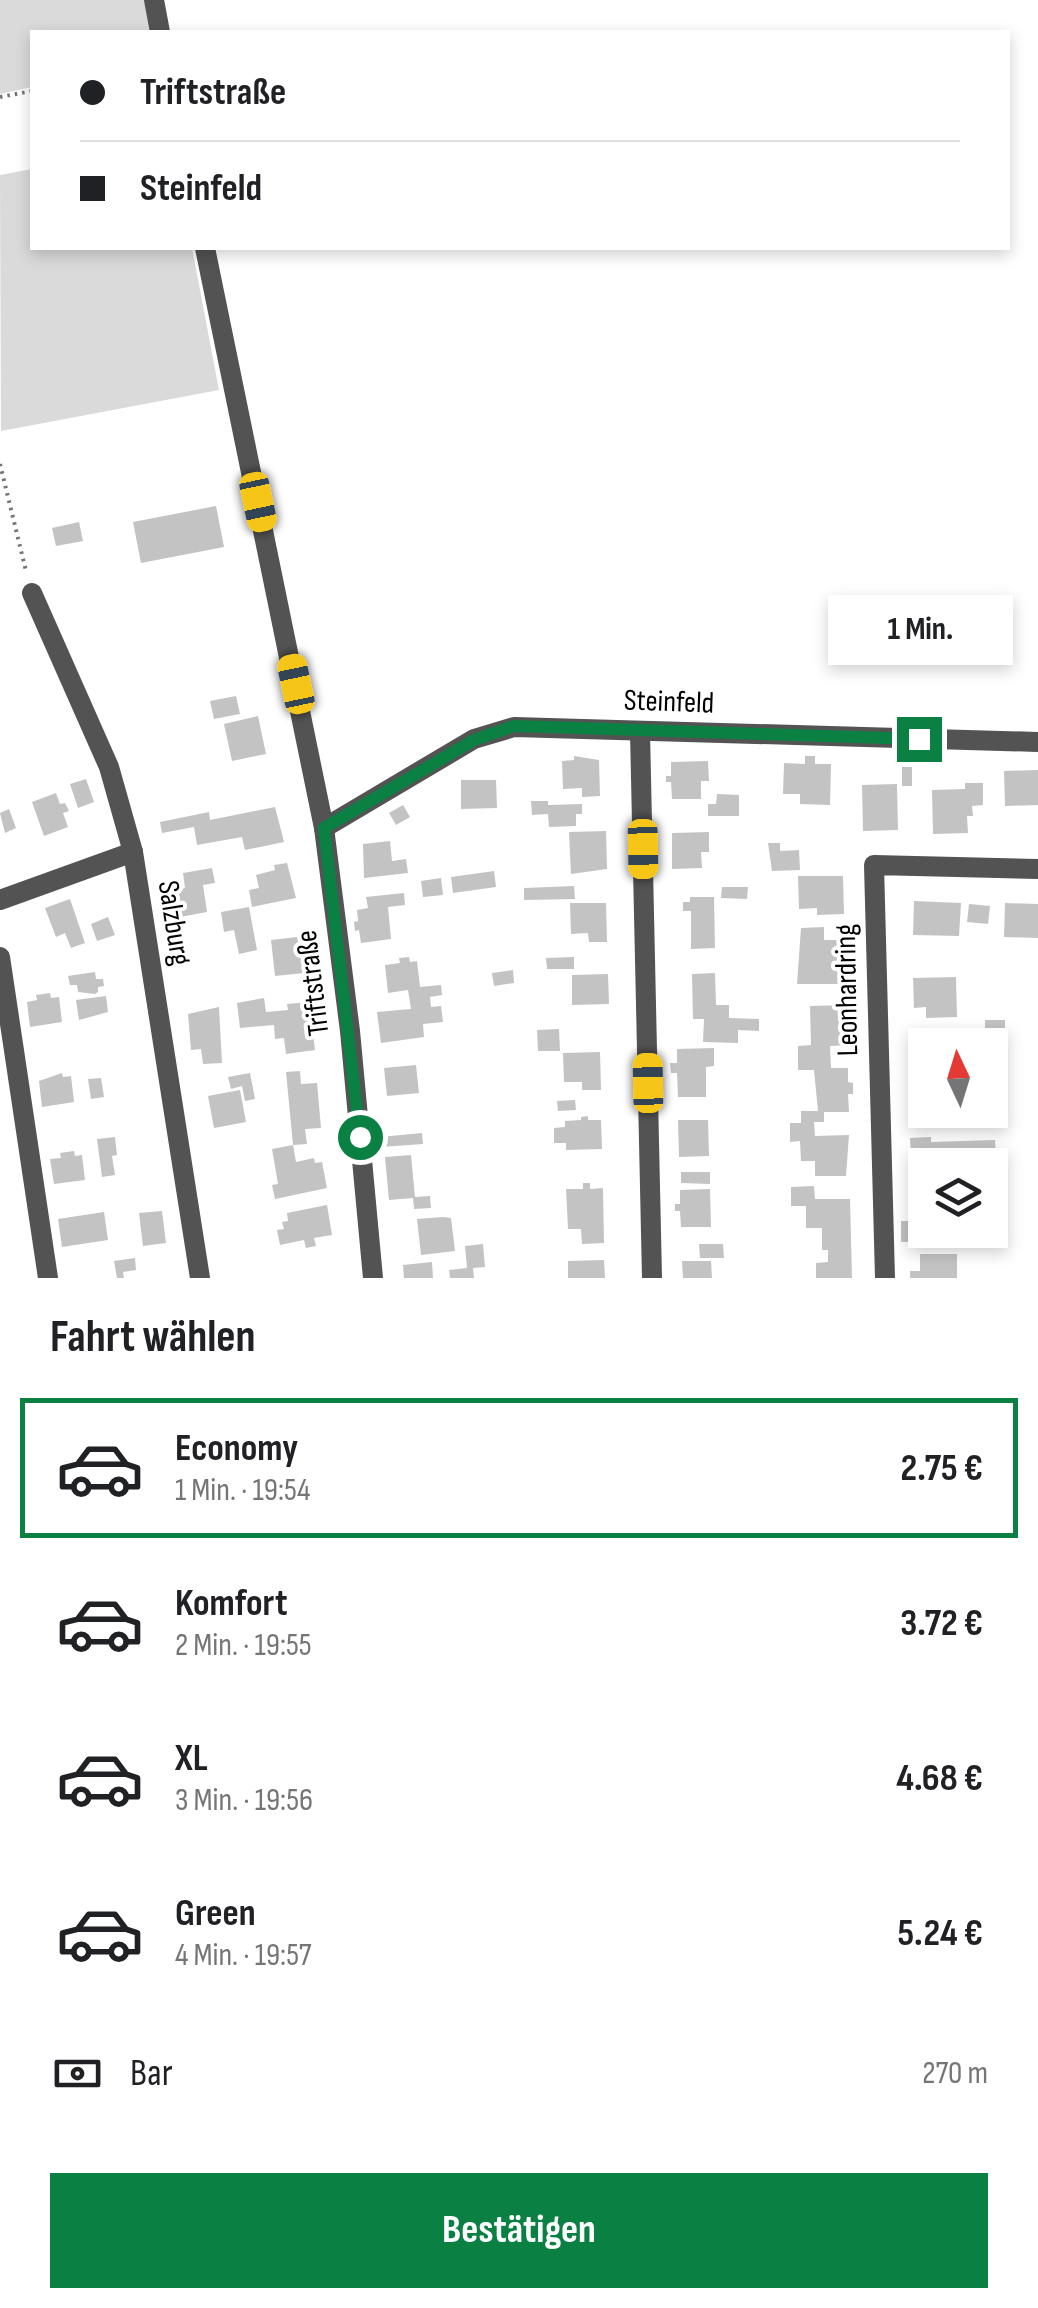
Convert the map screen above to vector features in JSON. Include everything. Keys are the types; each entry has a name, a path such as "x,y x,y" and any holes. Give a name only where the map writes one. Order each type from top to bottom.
{"street":[{"path":"154,0 160,30"},
{"name":"Triftstraße","path":"205,250 324,828 350,1032 373,1278"},
{"name":"Salzburg","path":"32,593 109,767 133,852 200,1278"},
{"name":"Steinfeld","path":"324,828 474,740 514,726 1038,742"},
{"path":"640,732 652,1278"},
{"path":"0,900 133,852"},
{"name":"Leonhardring","path":"885,1278 874,865 1038,868"},
{"path":"0,957 48,1278"}],"path":[{"path":"0,97 30,91"},
{"path":"0,464 32,593"}],"shaded area":[{"path":"0,0 144,0 151,30 30,30 30,87 0,94"},
{"path":"30,169 30,250 192,250 219,390 1,431 0,175"}],"building":[{"path":"216,506 224,547 141,563 133,522"},
{"path":"79,522 83,541 56,546 52,528"},
{"path":"236,696 240,714 214,719 210,701"},
{"path":"258,716 266,754 232,761 224,724"},
{"path":"574,756 599,760 600,796 582,797 582,788 563,789 562,761 574,760"},
{"path":"805,756 815,756 815,764 831,764 830,805 800,804 800,794 783,794 784,763 805,764"},
{"path":"708,761 709,781 701,781 701,799 672,799 671,782 666,782 666,776 671,776 671,762"},
{"path":"902,767 912,767 912,786 902,786"},
{"path":"1038,770 1038,805 1005,806 1004,771"},
{"path":"86,779 94,802 78,808 70,784"},
{"path":"461,780 496,780 497,808 461,809"},
{"path":"965,783 983,783 983,805 972,806 973,816 967,816 968,833 933,834 932,790 965,789"},
{"path":"897,784 898,830 863,831 862,785"},
{"path":"56,793 60,804 65,803 69,811 63,813 68,827 44,836 32,802"},
{"path":"717,794 739,795 739,816 708,816 708,804 716,804"},
{"path":"531,801 582,804 582,814 576,814 576,826 549,827 548,814 532,815"},
{"path":"403,805 410,817 396,825 389,813"},
{"path":"275,807 284,842 245,850 242,837 197,845 194,827 162,833 160,822 209,812 210,820"},
{"path":"9,809 16,828 5,833 0,813"},
{"path":"606,831 607,869 571,874 569,832"},
{"path":"709,832 709,852 701,852 702,868 672,869 672,833"},
{"path":"390,841 392,861 406,859 408,873 364,878 363,844"},
{"path":"768,843 780,843 780,851 799,850 800,870 772,871"},
{"path":"287,863 296,898 252,907 249,890 259,888 256,875"},
{"path":"212,868 215,883 203,885 207,912 175,918 170,891 185,888 183,873"},
{"path":"494,871 496,887 453,893 451,877"},
{"path":"798,876 843,876 844,914 817,915 817,908 799,909"},
{"path":"441,878 443,895 423,897 421,881"},
{"path":"574,886 575,899 524,900 524,888"},
{"path":"722,887 748,887 747,899 721,898"},
{"path":"404,893 405,905 388,907 391,939 361,943 354,922 358,921 357,910 368,908 366,897"},
{"path":"690,897 714,897 715,948 691,949 691,911 683,911 683,902 690,902"},
{"path":"70,899 85,943 71,948 65,933 56,937 45,908"},
{"path":"914,901 961,903 959,936 913,935"},
{"path":"570,903 606,903 607,942 589,942 588,933 571,934"},
{"path":"1005,903 1038,904 1038,938 1004,937"},
{"path":"969,904 990,906 988,924 967,922"},
{"path":"249,907 257,950 239,954 234,930 224,932 221,912"},
{"path":"108,917 115,935 97,941 91,924"},
{"path":"824,927 824,940 845,940 846,984 797,984 801,928"},
{"path":"297,937 304,973 275,976 271,940"},
{"path":"409,957 410,962 417,961 420,987 441,985 442,995 430,997 431,1007 441,1006 443,1022 423,1024 424,1037 381,1043 377,1012 411,1009 408,990 388,993 385,965"},
{"path":"574,957 574,969 547,969 546,958"},
{"path":"513,970 514,983 494,986 492,973"},
{"path":"95,972 104,986 98,987 95,994 78,992 77,985 70,985 68,976"},
{"path":"715,973 716,1005 729,1005 729,1018 759,1019 759,1031 738,1030 738,1043 703,1042 704,1019 693,1019 692,974"},
{"path":"608,974 609,1004 572,1005 572,975"},
{"path":"956,977 957,1017 926,1018 926,1007 914,1008 913,978"},
{"path":"50,993 51,998 59,997 62,1022 30,1027 27,1002 37,1000 36,995"},
{"path":"106,996 108,1012 79,1020 76,1000"},
{"path":"264,998 266,1012 288,1010 287,1004 309,1002 315,1050 286,1054 284,1038 275,1039 274,1025 240,1028 237,1003"},
{"path":"846,1005 847,1045 830,1046 831,1068 848,1068 848,1082 853,1083 853,1094 848,1094 849,1112 824,1112 824,1122 814,1122 815,1136 849,1135 846,1176 815,1176 815,1161 801,1161 800,1141 790,1142 790,1123 801,1123 801,1111 818,1111 814,1070 798,1070 798,1046 811,1045 810,1006"},
{"path":"219,1007 222,1063 203,1064 201,1049 191,1050 188,1014"},
{"path":"985,1020 1005,1020 1005,1028 985,1028"},
{"path":"559,1029 560,1051 538,1051 537,1030"},
{"path":"714,1048 714,1066 706,1067 706,1097 678,1097 677,1073 671,1073 670,1063 677,1063 677,1049"},
{"path":"600,1052 601,1090 582,1090 582,1082 564,1082 563,1053"},
{"path":"416,1065 419,1093 387,1096 384,1068"},
{"path":"300,1071 301,1084 317,1083 321,1128 305,1129 307,1144 293,1145 286,1072"},
{"path":"62,1073 63,1077 71,1076 74,1102 42,1107 39,1081"},
{"path":"250,1073 255,1099 245,1101 242,1086 231,1089 228,1077"},
{"path":"101,1078 104,1097 91,1099 88,1079"},
{"path":"240,1090 246,1122 214,1128 208,1096"},
{"path":"575,1100 576,1110 558,1111 557,1101"},
{"path":"588,1116 588,1120 601,1120 602,1149 566,1150 566,1143 554,1143 554,1128"},
{"path":"678,1120 708,1120 709,1156 679,1157"},
{"path":"422,1133 423,1144 381,1147 380,1137"},
{"path":"115,1137 115,1175 102,1177 97,1139"},
{"path":"931,1137 931,1142 995,1140 995,1148 910,1148 910,1138"},
{"path":"293,1145 296,1162 314,1158 315,1163 322,1162 327,1188 275,1199 272,1185 278,1184 272,1149"},
{"path":"74,1151 75,1156 82,1155 85,1180 54,1184 50,1159"},
{"path":"411,1155 415,1197 430,1196 431,1208 414,1209 413,1198 389,1200 385,1157"},
{"path":"681,1172 710,1172 710,1184 681,1183"},
{"path":"583,1183 590,1183 590,1189 603,1188 604,1243 582,1244 581,1229 568,1229 566,1189 583,1189"},
{"path":"814,1186 815,1199 850,1199 852,1278 816,1278 816,1263 828,1262 828,1250 822,1250 822,1228 806,1228 806,1206 791,1206 791,1187"},
{"path":"710,1189 711,1227 681,1227 680,1211 675,1211 675,1204 680,1204 680,1190"},
{"path":"327,1205 332,1235 314,1238 316,1246 306,1248 304,1240 280,1245 277,1230 284,1229 282,1222 288,1221 287,1213"},
{"path":"162,1211 166,1243 143,1246 139,1213"},
{"path":"104,1212 108,1240 62,1247 58,1219"},
{"path":"451,1218 455,1251 421,1255 417,1219"},
{"path":"901,1221 908,1221 908,1242 901,1242"},
{"path":"483,1244 485,1267 473,1268 474,1278 450,1278 449,1270 467,1268 465,1246"},
{"path":"699,1244 723,1244 724,1258 700,1258"},
{"path":"920,1254 957,1254 957,1278 910,1278 910,1271 920,1271"},
{"path":"135,1258 136,1270 123,1272 124,1278 117,1278 114,1261"},
{"path":"604,1260 605,1278 568,1278 568,1261"},
{"path":"682,1261 711,1261 712,1278 683,1278"},
{"path":"432,1262 433,1278 404,1278 403,1265"}],"route":[{"path":"360,1137 324,828 474,740 514,726 919,739"}]}
